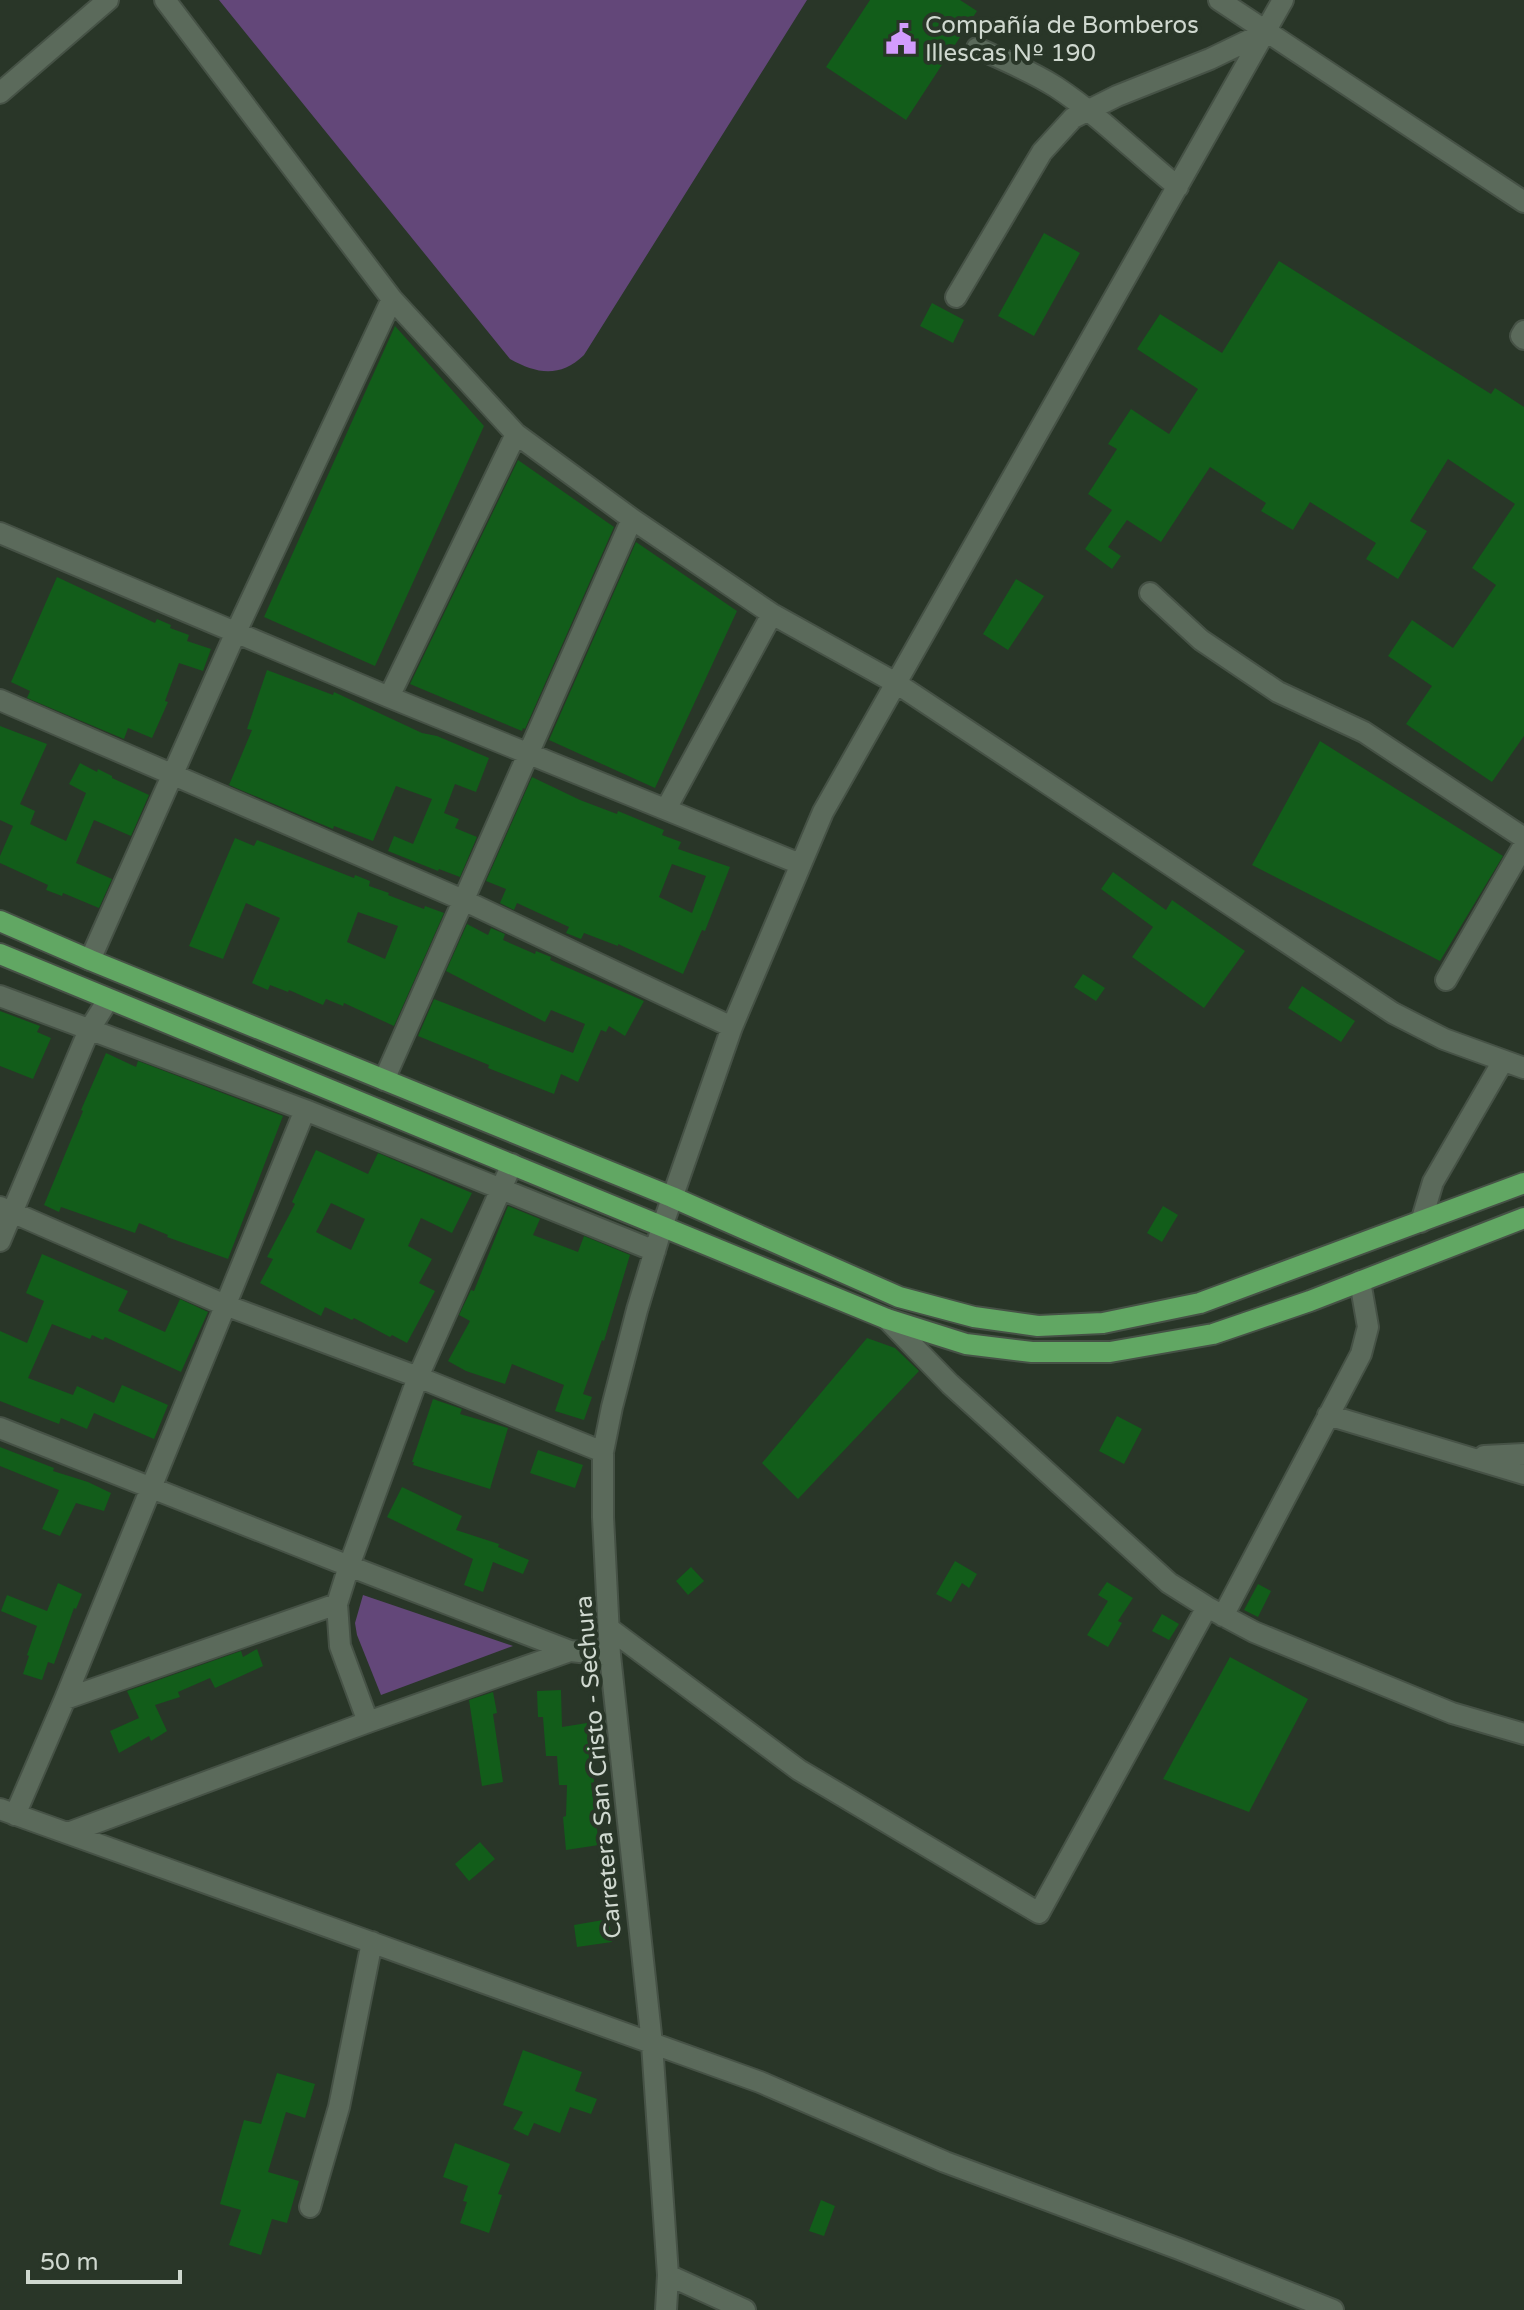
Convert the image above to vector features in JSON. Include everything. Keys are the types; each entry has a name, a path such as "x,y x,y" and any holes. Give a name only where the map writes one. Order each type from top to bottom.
{"main road":[{"path":"0,921 672,1197 899,1297 974,1317 1038,1326 1103,1323 1200,1303 1524,1183"},
{"path":"0,954 887,1319 966,1344 1032,1352 1110,1352 1213,1334 1524,1218"}],"street":[{"path":"0,102 0,93 108,0"},
{"path":"165,0 392,299 516,434 632,519 772,614 896,683 1393,1013 1444,1039 1524,1068"},
{"path":"1219,0 1524,202"},
{"name":"Carretera San Cristo - Sechura","path":"666,2310 668,2275 652,2044 610,1655 603,1452 612,1407 662,1227 732,1027 823,812 1283,0"},
{"path":"956,297 1042,152 1073,118 1266,32"},
{"path":"977,48 1055,86 1178,187"},
{"path":"90,960 236,632 392,299"},
{"path":"1524,331 1521,336 1524,339"},
{"path":"389,697 516,434"},
{"path":"384,1080 632,519"},
{"path":"0,533 389,697 800,864"},
{"path":"1150,593 1201,640 1278,692 1364,732 1524,838"},
{"path":"666,809 772,614"},
{"path":"0,700 463,900 732,1027"},
{"path":"1446,980 1524,845"},
{"path":"0,996 305,1110 655,1251"},
{"path":"0,1241 6,1209 89,1030 108,1000"},
{"path":"1421,1222 1433,1182 1503,1061"},
{"path":"305,1110 65,1699 8,1812 760,2082 945,2162 1333,2310"},
{"path":"368,1722 340,1646 337,1604 418,1377 512,1164"},
{"path":"6,1209 225,1305 418,1377 603,1452"},
{"path":"610,1629 799,1770 1039,1913 1361,1354 1368,1327 1360,1281"},
{"path":"887,1319 950,1384 1169,1583 1254,1632 1452,1713 1524,1734"},
{"path":"1328,1415 1524,1474"},
{"path":"0,1428 570,1651 610,1655"},
{"path":"1469,1457 1524,1454"},
{"path":"65,1699 337,1604"},
{"path":"68,1833 570,1651"},
{"path":"310,2207 339,2107 372,1942"},
{"path":"668,2275 745,2310"}],"shaded area":[{"path":"219,0 807,0 584,355 566,367 548,371 530,368 510,359"},
{"path":"363,1595 513,1646 381,1695 357,1635 355,1623"}],"building":[{"name":"Compañía de Bomberos Illescas Nº 190","path":"870,0 960,0 977,11 906,120 826,67"},
{"path":"1044,233 1080,253 1034,336 998,316"},
{"path":"1279,261 1491,394 1495,388 1524,407 1524,736 1492,782 1406,724 1432,686 1388,656 1412,620 1453,648 1496,585 1472,568 1515,504 1448,459 1410,521 1427,531 1398,579 1366,559 1376,543 1310,502 1293,530 1261,511 1266,503 1210,467 1161,542 1127,520 1108,547 1121,556 1112,569 1085,549 1112,510 1088,494 1117,449 1108,444 1131,409 1169,434 1198,389 1137,349 1160,314 1222,353"},
{"path":"932,303 964,320 953,343 920,326"},
{"path":"395,326 484,426 375,666 264,617"},
{"path":"518,460 614,527 522,731 410,684"},
{"path":"636,542 737,611 655,788 549,740"},
{"path":"57,577 155,623 157,619 171,625 170,628 189,635 187,641 211,649 203,671 179,663 165,701 168,702 152,738 128,728 124,739 27,698 30,691 11,682"},
{"path":"1016,579 1044,596 1008,650 983,634"},
{"path":"267,670 333,695 334,692 422,733 437,736 489,758 476,792 455,784 444,813 459,819 455,828 477,837 460,877 388,851 394,836 413,844 432,799 396,786 373,841 334,826 333,829 229,785 252,730 247,729"},
{"path":"0,726 47,744 20,804 35,811 30,824 66,841 86,793 69,784 80,763 149,795 131,836 94,820 76,863 112,879 99,908 63,893 62,896 46,890 48,885 0,863 13,826 0,820"},
{"path":"1320,741 1503,856 1440,961 1252,865"},
{"path":"532,777 580,800 617,814 618,811 664,830 662,835 681,842 678,849 730,867 705,931 702,930 683,974 618,944 584,933 581,939 566,933 569,927 517,903 514,910 500,903 506,889 486,881","holes":["672,864 706,876 692,913 659,897"]},
{"path":"235,838 254,846 257,840 354,878 355,875 370,881 369,886 388,895 444,913 394,1026 344,1003 343,1006 326,999 323,1005 289,990 270,985 268,990 252,983 280,918 246,903 223,959 189,946","holes":["358,912 398,926 385,959 347,942"]},
{"path":"1113,872 1166,910 1172,900 1245,951 1204,1008 1132,957 1153,927 1101,889"},
{"path":"467,924 488,935 491,928 505,934 503,940 535,954 536,951 551,957 550,960 644,1001 625,1036 609,1026 606,1032 601,1030 578,1082 561,1074 554,1094 418,1036 434,999 573,1053 585,1024 551,1010 545,1022 446,971"},
{"path":"1083,974 1105,988 1096,1001 1074,987"},
{"path":"1302,986 1355,1021 1341,1042 1288,1008"},
{"path":"0,1011 40,1026 37,1032 51,1038 33,1079 0,1066"},
{"path":"106,1053 136,1067 138,1061 283,1116 228,1259 167,1237 139,1223 135,1233 61,1207 59,1212 44,1205"},
{"path":"316,1150 368,1174 378,1153 472,1193 452,1233 421,1218 408,1246 432,1259 419,1283 435,1291 407,1343 325,1307 321,1316 260,1283 273,1259 267,1257 295,1204 292,1202","holes":["331,1203 365,1219 351,1250 316,1232"]},
{"path":"508,1206 540,1219 533,1235 578,1252 584,1236 630,1255 604,1341 583,1394 592,1397 584,1420 555,1411 564,1385 512,1364 505,1384 466,1371 448,1361 470,1321 459,1315 471,1290 474,1291"},
{"path":"1163,1206 1178,1215 1162,1242 1147,1233"},
{"path":"42,1254 128,1291 118,1311 165,1332 180,1299 208,1312 181,1372 105,1337 103,1340 92,1335 90,1339 52,1324 28,1378 73,1395 77,1386 114,1403 122,1385 168,1405 154,1439 94,1413 87,1429 61,1418 59,1424 0,1401 0,1331 27,1343 44,1301 26,1293"},
{"path":"867,1338 895,1348 919,1371 798,1499 762,1463"},
{"path":"433,1399 462,1409 460,1414 508,1428 490,1489 413,1465"},
{"path":"1117,1416 1142,1429 1124,1464 1099,1451"},
{"path":"0,1447 111,1493 104,1511 76,1503 60,1536 42,1529 59,1490 0,1466"},
{"path":"538,1450 583,1465 575,1488 530,1473"},
{"path":"402,1487 462,1516 456,1530 499,1544 498,1547 529,1560 523,1574 493,1562 483,1592 464,1585 473,1559 387,1517"},
{"path":"955,1561 977,1574 969,1588 962,1583 951,1602 936,1594"},
{"path":"691,1567 704,1581 688,1595 676,1581"},
{"path":"1107,1582 1133,1598 1118,1621 1122,1623 1108,1647 1087,1635 1108,1601 1098,1595"},
{"path":"58,1583 82,1594 54,1664 48,1662 42,1680 23,1674 37,1626 1,1611 7,1595 47,1611"},
{"path":"1258,1584 1271,1591 1258,1617 1244,1610"},
{"path":"1162,1614 1179,1624 1169,1640 1152,1631"},
{"path":"257,1649 263,1666 215,1688 210,1678 178,1692 180,1697 155,1705 167,1731 151,1741 149,1736 119,1753 110,1731 139,1718 127,1691 241,1651 243,1657"},
{"path":"1230,1657 1308,1699 1249,1812 1163,1779"},
{"path":"561,1690 562,1727 587,1723 599,1845 566,1850 563,1817 566,1816 567,1785 559,1785 557,1756 546,1756 543,1717 538,1717 537,1691"},
{"path":"493,1692 497,1713 493,1714 503,1782 482,1786 469,1700"},
{"path":"480,1842 495,1859 469,1881 455,1864"},
{"path":"609,1919 612,1942 577,1947 574,1925"},
{"path":"523,2050 582,2072 575,2091 597,2099 591,2114 570,2107 560,2133 534,2123 528,2136 513,2129 523,2112 503,2105"},
{"path":"277,2073 315,2084 305,2118 286,2112 268,2172 299,2181 287,2223 272,2219 261,2255 229,2245 241,2210 220,2204 244,2120 261,2124"},
{"path":"455,2143 510,2164 498,2194 502,2195 489,2233 460,2223 467,2202 463,2201 468,2186 443,2177"},
{"path":"821,2200 835,2206 824,2236 809,2231"}],"place":[{"name":"Compañía de Bomberos Illescas Nº 190","path":"901,39"}]}
